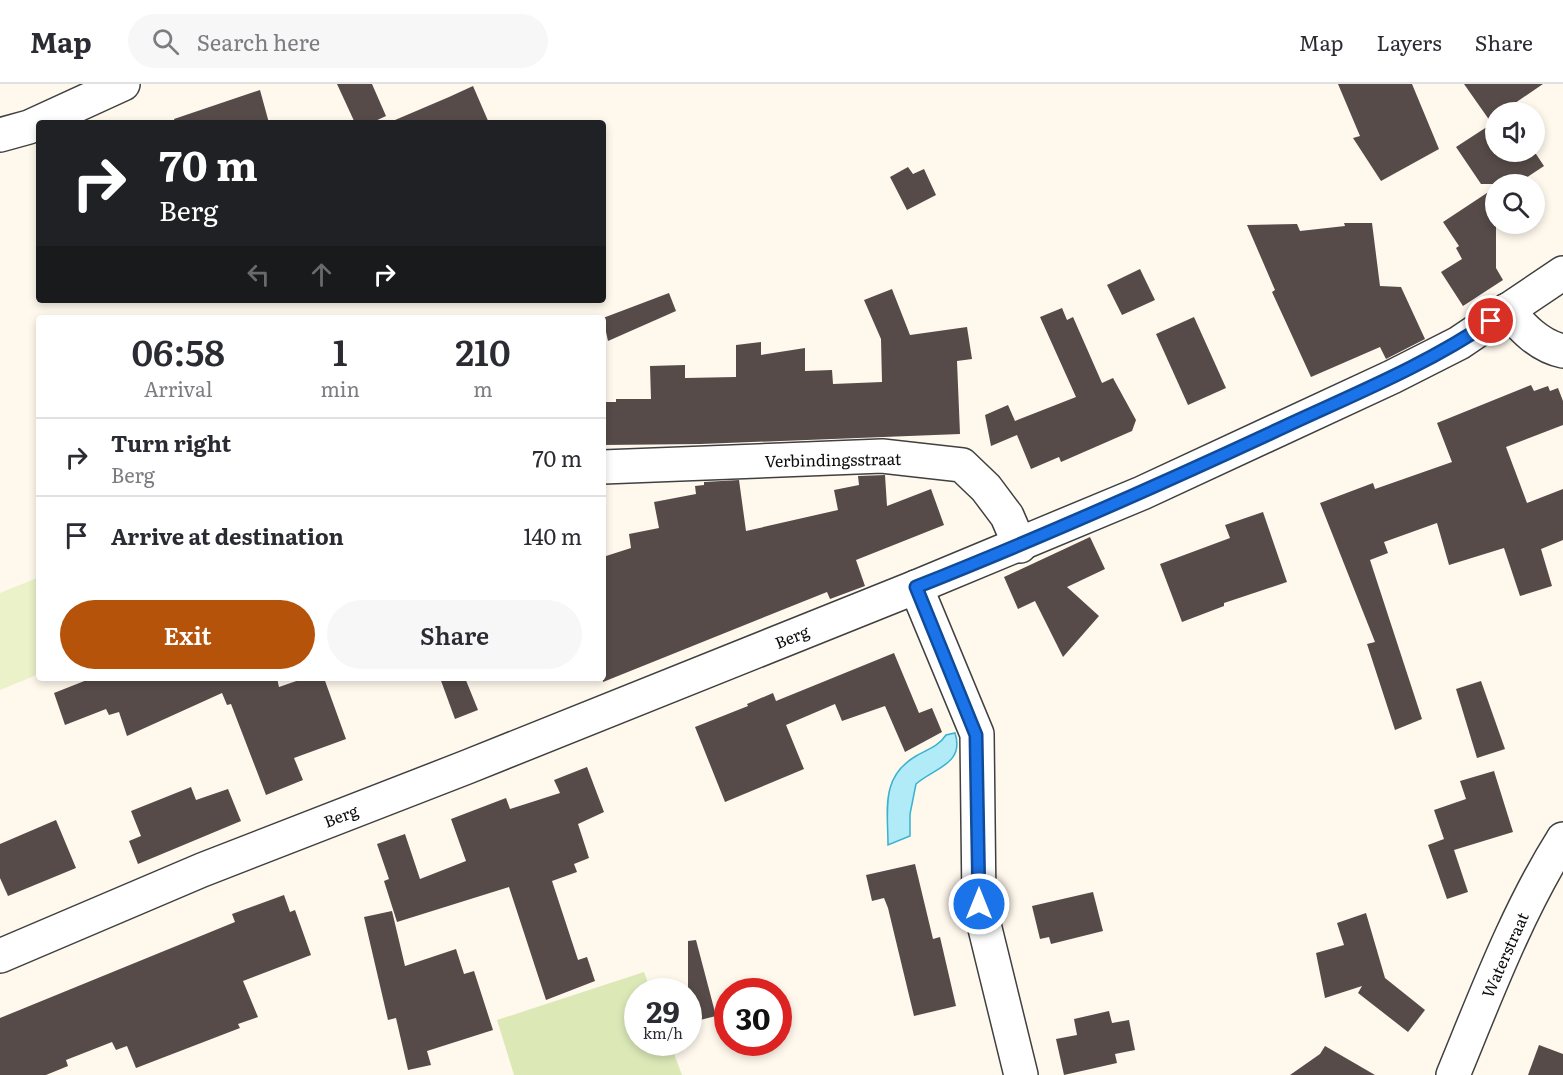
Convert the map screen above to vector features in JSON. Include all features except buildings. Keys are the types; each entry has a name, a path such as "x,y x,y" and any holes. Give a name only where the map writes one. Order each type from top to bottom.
{"street":[{"path":"44,120 123,84"},
{"path":"0,135 36,124"},
{"name":"Berg","path":"0,956 202,870 456,772 1020,546 1142,493 1392,377 1459,343 1563,273"},
{"path":"1507,310 1528,333 1550,348 1563,351"},
{"name":"Verbindingsstraat","path":"606,467 882,456 962,465 987,488 1007,516 1020,546"},
{"path":"916,587 976,735 979,904 1021,1075"},
{"name":"Waterstraat","path":"1453,1075 1542,873 1563,839"}],"green space":[{"path":"36,578 36,675 0,690 0,593"},
{"path":"644,972 646,978 626,978"},
{"path":"624,979 624,1056 675,1056 682,1075 514,1075 497,1020"}],"water":[{"path":"955,733 956,752 952,759 916,784 910,814 910,836 888,845 888,795 896,774 904,764 936,745 946,735"}],"route":[{"path":"979,904 979,775 976,735 916,587 1020,546 1142,493 1392,377 1459,343 1491,321"}]}
